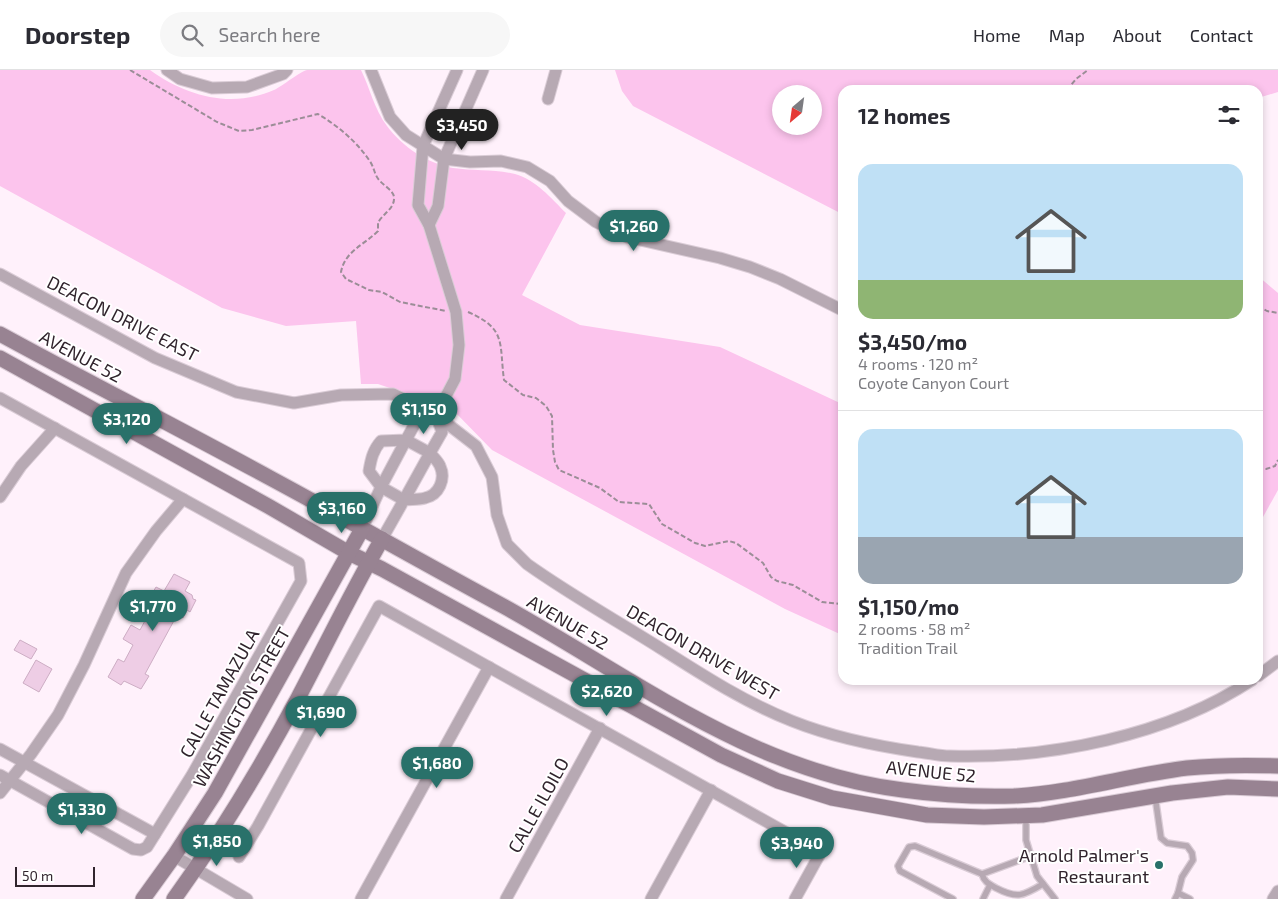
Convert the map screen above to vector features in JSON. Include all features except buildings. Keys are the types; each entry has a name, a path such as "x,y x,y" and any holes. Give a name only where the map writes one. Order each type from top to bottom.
{"main road":[{"name":"AVENUE 52","path":"0,334 382,539 527,620 683,712 737,740 788,761 842,778 900,790 963,795 1016,796 1075,788 1189,768 1241,765 1278,766"},
{"path":"0,358 268,506 349,553 712,751 778,780 832,798 927,815 984,817 1042,815 1155,796 1228,788 1278,789"},
{"name":"WASHINGTON STREET","path":"143,899 215,793 362,529"},
{"path":"174,899 195,870 248,785 298,698 382,539"}],"street":[{"path":"166,70 180,79 212,88 247,87 283,74 287,70"},
{"path":"371,70 390,117 406,135 444,159 470,162 501,161 527,168 550,182 568,201 596,222 627,237 720,258 750,267 780,279 838,308"},
{"path":"382,539 442,432 436,415 456,379 459,345 456,312 429,225 418,205 423,146 457,70"},
{"path":"429,225 438,206 444,159 482,70"},
{"path":"548,99 556,70"},
{"name":"DEACON DRIVE EAST","path":"0,274 155,358 236,392 294,402 342,395 393,394 436,415"},
{"path":"0,398 183,499 156,531 126,573 84,665 58,716 11,781 0,793"},
{"path":"362,529 381,487 418,418 436,415"},
{"name":"DEACON DRIVE WEST","path":"436,415 476,446 492,477 497,515 507,544 527,564 745,701 793,722 844,738 893,748 949,756 1063,750 1128,735 1186,715 1244,685"},
{"path":"0,497 21,466 55,428"},
{"path":"406,440 430,453 440,465 442,475 440,486 435,493 426,498 404,500 381,487 369,471 375,448 381,441 406,440"},
{"name":"CALLE TAMAZULA","path":"11,781 133,849 141,850 147,847 197,766 300,581 299,564 183,499"},
{"path":"239,857 379,606 822,852 795,899"},
{"path":"1263,672 1278,661"},
{"path":"361,899 490,667"},
{"name":"CALLE ILOILO","path":"506,899 600,728"},
{"path":"0,749 155,834"},
{"path":"0,775 11,781"},
{"path":"651,899 711,790"},
{"path":"174,856 247,899"},
{"path":"1273,899 1278,890"}],"lane":[{"path":"1155,796 1161,838 1167,843 1187,846 1192,853 1193,860 1182,878 1175,899"},
{"path":"1026,816 1026,840 1037,876 1055,899"},
{"path":"953,899 900,871 898,866 909,847 914,846 982,874 1031,856"},
{"path":"982,874 983,879 990,885 1006,896 1015,898 1024,897 1043,884"},
{"path":"983,899 990,885"},
{"path":"1178,893 1190,899"}],"path":[{"path":"130,70 217,122 239,130 252,130 318,114 335,124 356,143 371,161 380,182 392,192 394,197 390,209 378,222 378,230 347,256 342,265 341,272 346,279 369,290 382,292 400,302 439,311 468,312 495,329 500,338 504,380 523,396 536,398 546,406 552,416 553,450 555,462 559,470 600,488 619,502 649,504 662,524 695,543 705,546 729,541 736,543 763,563 771,577 777,581 794,585 822,602 838,604"},
{"path":"1071,85 1088,70"},
{"path":"1263,309 1278,313"},
{"path":"1263,469 1276,466 1278,460"}],"shaded area":[{"path":"0,70 150,70 179,87 194,93 225,99 242,99 274,90 307,70 361,70 375,106 387,126 400,141 416,153 443,166 507,172 523,177 543,190 566,213 522,295 580,325 720,347 838,402 838,633 785,609 492,450 452,409 378,384 361,384 356,321 286,326 222,308 0,186"},
{"path":"615,70 1278,70 1278,92 1263,96 1263,85 838,85 838,212 633,106 622,91"},
{"path":"1263,280 1278,293 1278,490 1263,517"}],"place":[{"name":"Arnold Palmer's Restaurant","path":"1159,865"}]}
